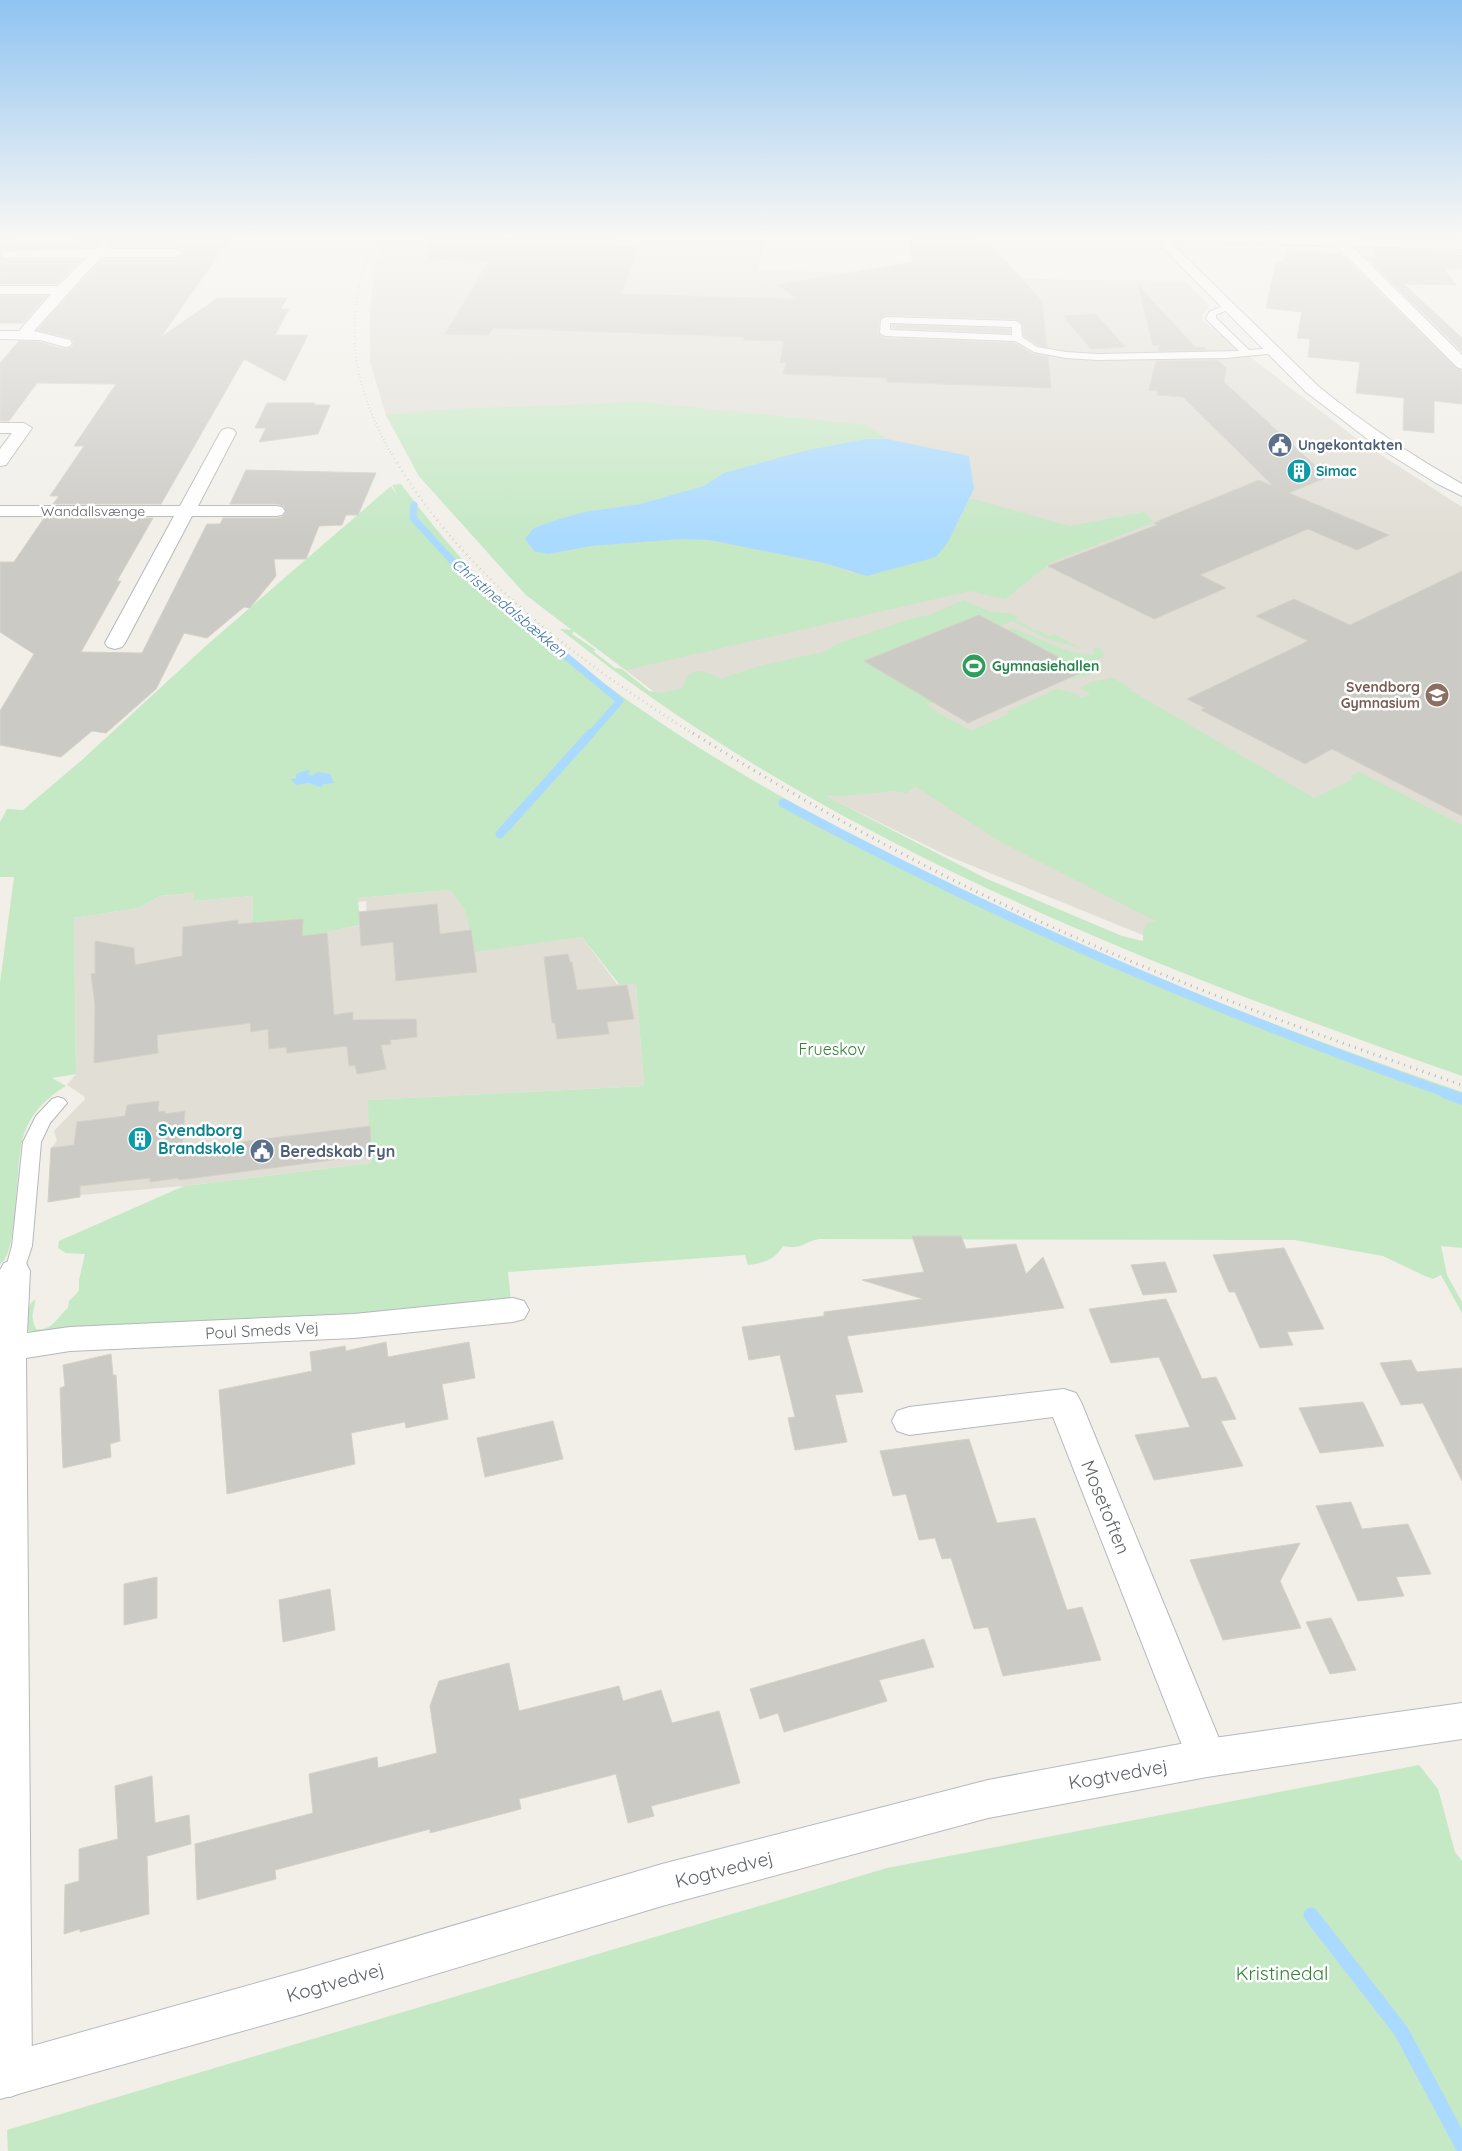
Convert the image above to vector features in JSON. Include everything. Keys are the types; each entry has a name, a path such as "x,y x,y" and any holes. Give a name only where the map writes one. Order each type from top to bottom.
{"street":[{"path":"46,337 65,343"},
{"path":"1261,337 1312,389 1358,427 1400,456 1462,491"},
{"path":"1435,337 1462,364"},
{"path":"0,428 24,428 0,461"},
{"path":"115,643 228,434"},
{"name":"Wandallsvænge","path":"0,511 276,511"},
{"path":"5,2076 5,1543 10,1348 15,1271"},
{"name":"Poul Smeds Vej","path":"10,1348 70,1339 354,1326 513,1310"},
{"name":"Mosetoften","path":"909,1421 1064,1402 1207,1758"},
{"name":"Kogtvedvej","path":"5,2076 303,1992 662,1885 988,1799 1207,1758 1462,1721"}],"lane":[{"path":"1001,337 1017,338 1034,349 1066,355 1145,358 1247,354 1274,351"},
{"path":"1230,337 1247,354"},
{"path":"15,1271 22,1246 32,1142 42,1120 58,1103"}],"shaded area":[{"path":"370,337 1225,337 1361,442 1462,507 1462,1041 1155,940 948,856 815,791 653,691 526,595 419,476 386,415 370,362"},
{"path":"450,890 465,910 475,951 582,937 617,984 636,984 644,1086 369,1100 371,1163 184,1186 80,1195 80,1188 63,1191 66,1146 51,1148 57,1141 54,1131 85,1099 84,1096 67,1085 76,1074 74,918 138,908 160,896 195,893 194,901 253,896 252,923 303,919 303,936 367,924 366,901 358,902 358,898"}],"green space":[{"path":"640,402 866,425 887,439 866,439 804,451 725,473 704,486 640,504 584,512 534,528 530,549 548,554 591,546 681,539 709,540 824,563 852,573 948,542 970,498 1070,526 1144,512 1155,522 1052,562 1005,599 970,591 626,670 574,631 572,634 596,650 593,651 615,668 622,669 649,691 661,693 682,688 687,677 695,672 708,673 720,679 763,665 824,652 837,644 916,617 927,616 964,600 990,612 1010,613 1018,617 1015,620 1032,628 1032,630 1039,630 1048,636 1056,635 1082,649 1046,638 1012,621 1000,626 979,615 864,661 933,702 926,705 937,711 937,715 941,714 971,731 1009,714 1008,711 1057,689 1071,692 1082,698 1091,694 1079,688 1091,682 1113,678 1132,689 1130,690 1314,798 1352,780 1353,778 1350,776 1359,772 1462,825 1462,1076 1343,1034 1225,989 1107,942 991,890 878,834 768,773 662,705 560,629 572,630 526,595 419,476 386,415 435,410","holes":["915,786 999,841 1156,921 1146,924 1143,932 1143,941 1122,936 987,879 824,795 842,796 893,791 907,793"]},
{"name":"Frueskov","path":"401,484 470,568 520,615 602,682 735,770 903,862 1059,936 1219,1003 1462,1092 1462,1248 1441,1246 1447,1275 1462,1302 1462,1313 1441,1275 1433,1279 1383,1256 1294,1240 819,1239 794,1247 783,1246 772,1258 748,1265 745,1255 508,1272 511,1301 356,1316 33,1333 26,1329 28,1307 35,1299 33,1320 36,1329 42,1329 54,1323 68,1308 69,1301 79,1291 79,1280 85,1254 66,1253 58,1248 59,1241 184,1186 371,1163 368,1100 644,1086 636,984 619,984 582,937 475,952 465,910 450,890 358,898 360,925 302,937 303,919 252,923 253,896 193,901 194,893 160,896 138,908 74,918 76,1074 52,1078 66,1086 52,1095 35,1112 27,1126 21,1147 11,1243 6,1256 0,1264 0,983 14,877 0,877 0,822 7,809 23,810 83,759 208,644 391,486 398,497 392,485"},
{"path":"1012,628 1071,652 1092,655 1095,652 1092,650 1097,647 1102,650 1104,656 1079,666 1093,674 1069,680 1084,671 1007,630"},
{"name":"Kristinedal","path":"1419,1765 1438,1789 1455,1852 1462,1861 1462,2151 8,2151 7,2130 887,1868"}],"water":[{"path":"866,439 887,439 969,456 974,489 948,542 936,557 867,576 824,563 709,540 681,539 591,546 548,554 534,551 525,539 534,528 553,521 584,512 640,504 704,486 724,473 804,451"},
{"path":"307,770 310,771 308,774 312,776 318,772 330,774 334,783 324,784 321,787 308,783 296,785 291,779 296,778 296,774"}],"building":[{"path":"67,337 307,337 285,381 244,359 161,504 53,504 59,496 50,496 84,446 74,446 116,384 37,383 9,421 0,421 0,363 19,341 40,342 64,349 72,347 74,342"},
{"path":"744,337 884,337 1014,343 1033,354 1048,357 1051,388 886,382 886,378 783,374 786,363 780,363 784,341 743,340"},
{"path":"1026,337 1046,337 1047,347 1038,345"},
{"path":"1081,337 1117,337 1125,347 1091,349"},
{"path":"1151,337 1186,337 1195,347 1204,347 1207,350 1158,351 1160,345 1153,346"},
{"path":"1425,337 1456,368 1462,371 1462,404 1434,401 1434,433 1403,430 1404,398 1356,393 1360,362 1308,357 1310,339 1297,338"},
{"path":"1447,337 1462,338 1462,352"},
{"path":"1218,360 1226,368 1224,382 1328,477 1289,493 1389,535 1357,550 1308,529 1200,575 1226,588 1154,619 1048,566 1157,525 1154,523 1259,480 1273,486 1183,397 1157,395 1158,391 1149,390 1156,361"},
{"path":"267,403 315,403 314,405 330,405 318,434 259,442 266,428 255,428"},
{"path":"246,470 376,473 358,515 346,515 342,525 319,526 306,559 274,559 276,576 250,608 244,607 207,638 184,633 156,689 106,733 92,731 61,757 0,745 0,711 34,654 0,632 0,562 14,562 44,518 153,518 117,581 121,581 81,652 142,653 207,524 220,524 223,518 276,518 282,517 286,512 284,506 276,504 230,504"},
{"path":"1462,571 1462,816 1332,749 1305,764 1201,710 1205,708 1187,699 1308,641 1256,616 1294,599 1350,625"},
{"name":"Gymnasiehallen","path":"979,615 1085,671 968,723 864,661"},
{"path":"437,904 440,934 471,930 477,972 396,981 393,942 361,946 359,912"},
{"path":"303,919 302,936 327,933 334,1015 353,1012 353,1020 416,1019 417,1037 390,1040 391,1044 381,1045 386,1069 357,1074 355,1065 349,1066 347,1046 287,1053 286,1047 269,1049 268,1029 251,1032 250,1023 157,1035 158,1053 94,1063 95,1006 91,974 95,973 95,941 134,948 135,965 182,956 183,927 238,920 238,924"},
{"path":"568,954 570,962 572,962 577,990 627,985 634,1019 607,1022 609,1034 557,1039 555,1023 552,1023 544,957"},
{"path":"159,1101 158,1112 165,1111 165,1114 185,1111 182,1149 370,1126 371,1155 179,1180 178,1178 150,1182 150,1178 80,1186 80,1197 48,1202 51,1148 74,1145 77,1122 125,1116 127,1105"},
{"path":"912,1236 961,1236 966,1249 1016,1244 1026,1274 1043,1257 1064,1308 847,1336 863,1392 835,1395 847,1442 795,1450 788,1418 795,1417 780,1355 749,1360 742,1327 824,1316 824,1312 923,1299 862,1280 924,1272"},
{"path":"1284,1248 1324,1329 1287,1332 1293,1345 1260,1348 1235,1292 1229,1292 1213,1255"},
{"path":"1165,1262 1177,1292 1143,1295 1131,1265"},
{"path":"1166,1299 1202,1379 1216,1377 1236,1419 1221,1421 1243,1466 1154,1480 1135,1435 1190,1427 1159,1357 1111,1363 1089,1309"},
{"path":"386,1342 388,1357 469,1342 475,1378 442,1384 448,1419 406,1428 405,1422 351,1433 355,1464 227,1494 219,1390 312,1371 310,1352 345,1346 346,1351"},
{"path":"111,1354 113,1375 116,1375 120,1441 110,1444 111,1457 63,1468 60,1388 65,1386 63,1365"},
{"path":"1411,1360 1417,1372 1462,1368 1462,1481 1423,1403 1401,1405 1380,1363"},
{"path":"1363,1402 1384,1446 1320,1453 1299,1408"},
{"path":"553,1421 563,1459 485,1477 477,1438"},
{"path":"969,1439 997,1523 1035,1518 1067,1610 1082,1607 1101,1660 1003,1676 988,1627 974,1629 951,1558 942,1559 935,1538 919,1540 906,1494 893,1496 880,1451"},
{"path":"1351,1502 1362,1529 1408,1524 1431,1574 1396,1577 1404,1596 1358,1601 1316,1506"},
{"path":"1300,1543 1280,1581 1301,1628 1223,1640 1190,1560"},
{"path":"157,1577 157,1618 124,1625 124,1584"},
{"path":"330,1589 335,1630 283,1642 279,1600"},
{"path":"1331,1618 1356,1670 1330,1674 1306,1622"},
{"path":"924,1639 934,1667 879,1680 887,1701 784,1732 778,1713 760,1719 750,1689"},
{"path":"509,1663 519,1711 619,1686 623,1701 661,1690 672,1723 719,1711 740,1783 651,1806 654,1816 628,1823 616,1774 519,1799 521,1809 430,1833 430,1829 275,1870 276,1879 197,1900 195,1844 313,1813 309,1774 377,1757 378,1768 437,1753 430,1706 439,1681"},
{"path":"152,1776 155,1823 189,1815 191,1844 147,1856 149,1914 80,1932 80,1929 64,1934 65,1885 79,1881 79,1849 118,1839 115,1786"}],"waterway":[{"name":"Christinedalsbækken","path":"414,505 413,518 457,566 620,701 590,735"},
{"path":"500,834 591,733"},
{"path":"783,803 864,846 946,886 1110,962 1278,1030 1449,1094"},
{"path":"1445,1093 1462,1099"},
{"name":"Christinedalsbækken","path":"1311,1915 1401,2031 1462,2145"}],"railway":[{"path":"355,337 359,374 367,401 392,455"},
{"path":"392,454 420,498 452,538 526,612 566,646 608,677 695,735"},
{"path":"693,733 790,792 856,829 1018,912 1206,992 1462,1085"}],"place":[{"name":"Ungekontakten","path":"1280,445"},
{"name":"Simac","path":"1299,471"},
{"name":"Gymnasiehallen","path":"974,666"},
{"name":"Svendborg Gymnasium","path":"1437,695"},
{"name":"Svendborg Brandskole","path":"140,1139"},
{"name":"Beredskab Fyn","path":"262,1151"}]}
